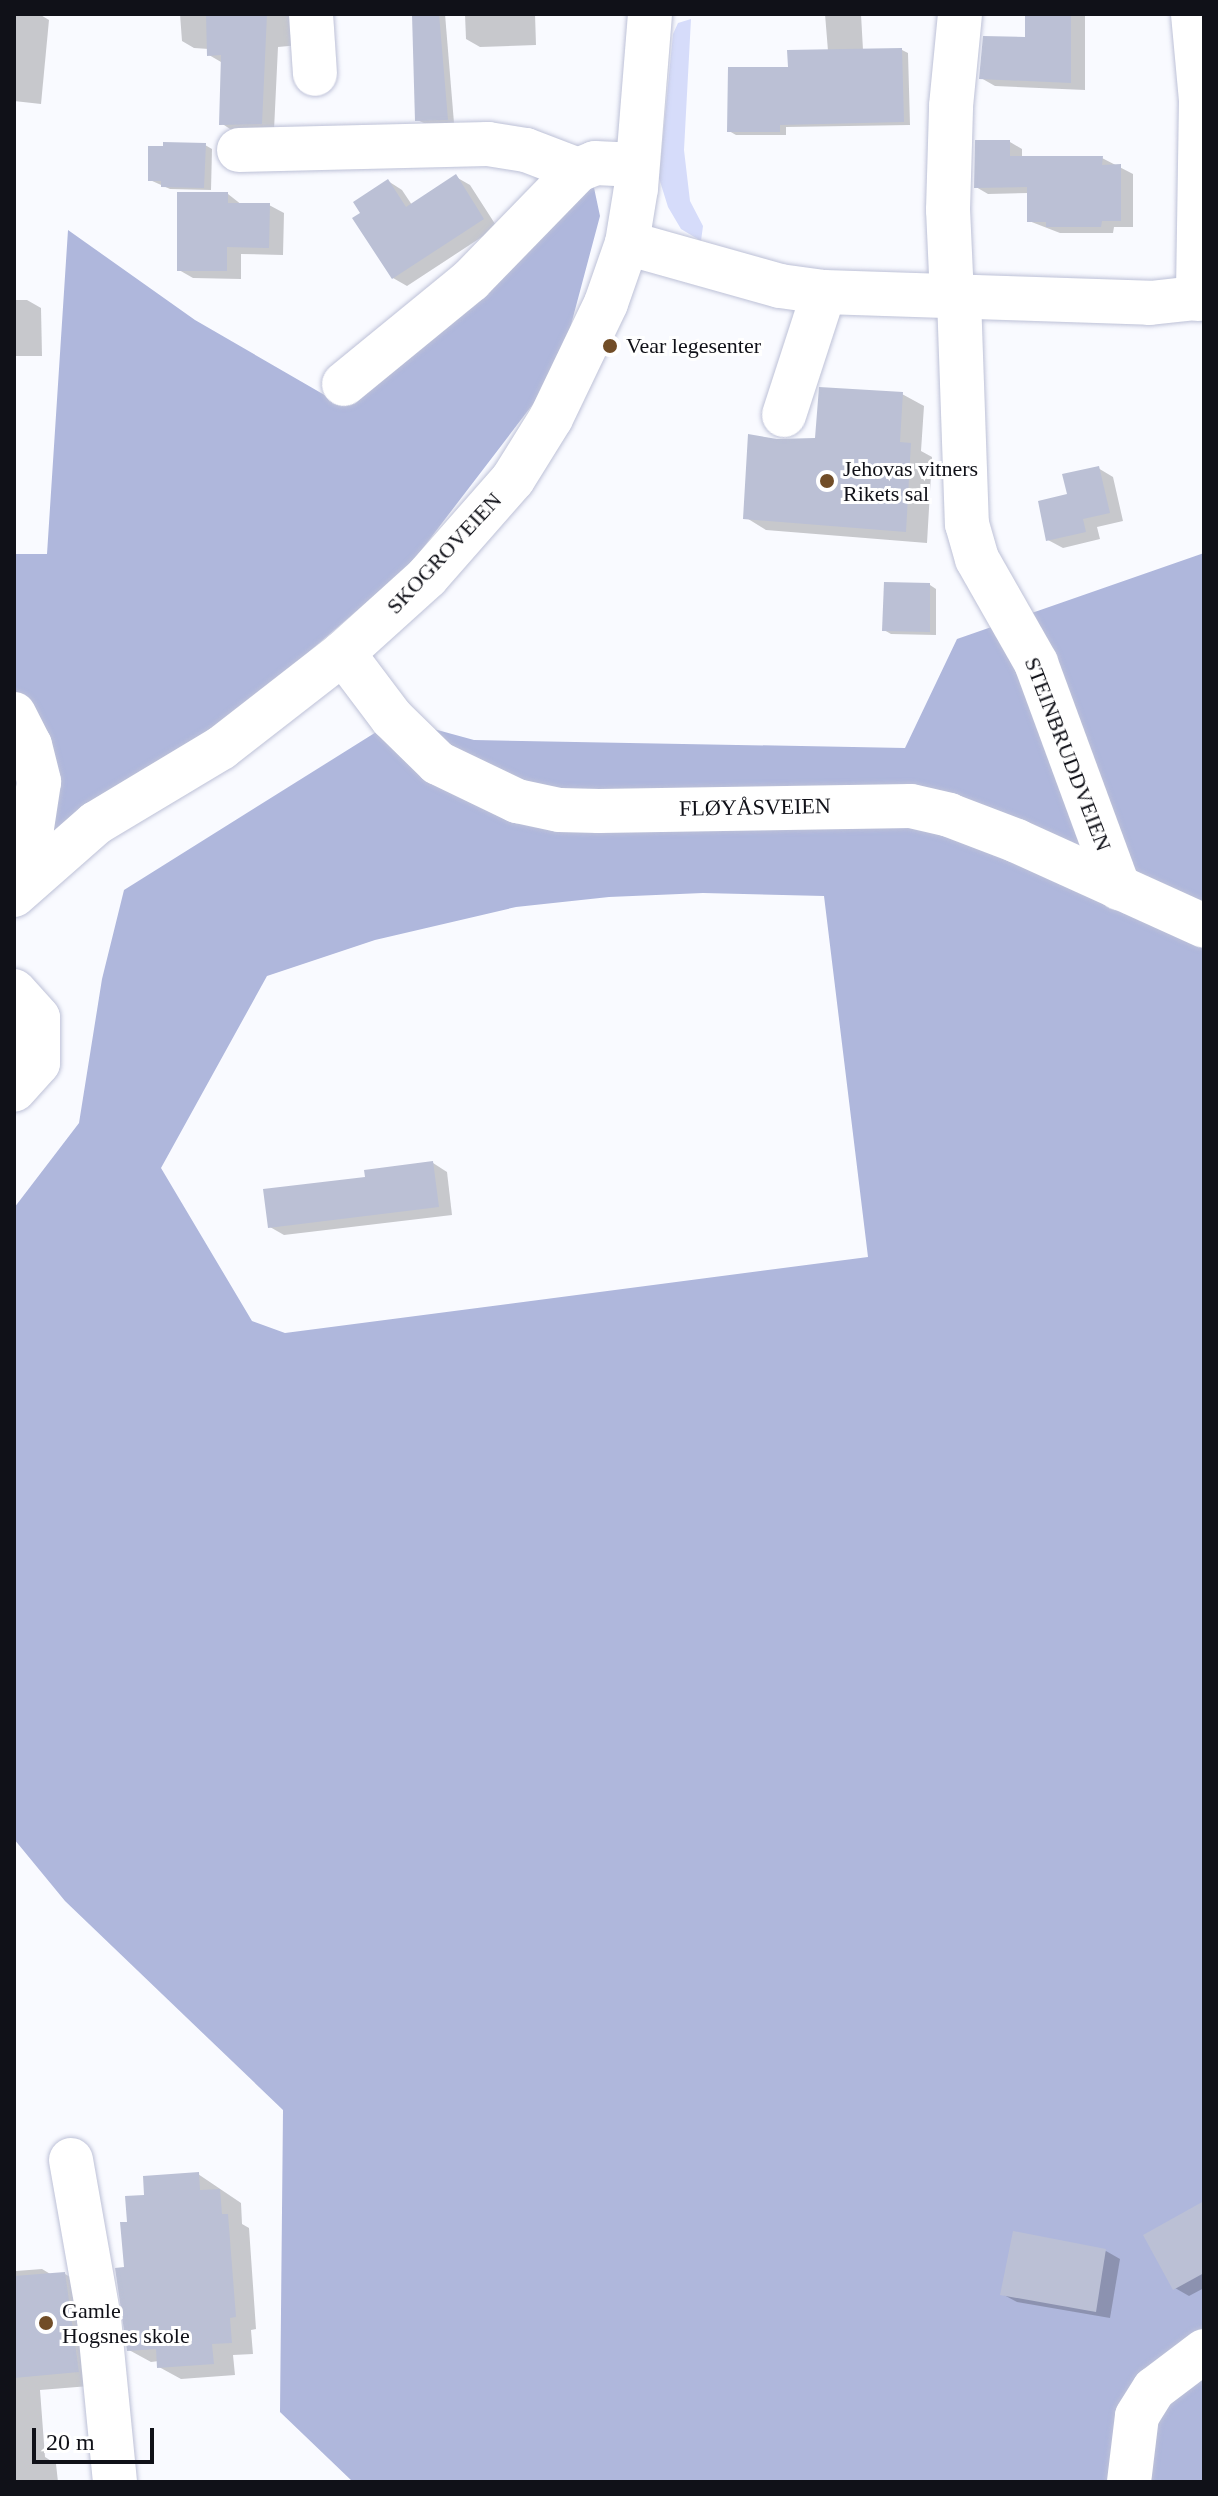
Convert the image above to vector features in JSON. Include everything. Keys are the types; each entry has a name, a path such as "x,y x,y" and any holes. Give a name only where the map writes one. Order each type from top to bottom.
{"street":[{"path":"311,14 315,74"},
{"name":"STEINBRUDDVEIEN","path":"960,14 956,28 948,210 956,297 967,524 977,559 1036,663 1119,888"},
{"path":"627,243 780,286 824,292 1150,303 1201,298 1201,100 1193,14"},
{"name":"SKOGROVEIEN","path":"14,895 96,823 221,748 343,653 427,577 513,479 551,418 606,303 627,243 653,16"},
{"path":"239,150 488,144 526,150 578,170"},
{"path":"344,384 471,280 578,170 595,163 637,165"},
{"path":"784,415 824,292"},
{"name":"FLØYÅSVEIEN","path":"343,653 392,718 438,763 517,801 559,810 599,811 911,806 949,815 1017,841 1204,926"},
{"path":"14,714 36,764 39,782 25,789 32,828 14,867"},
{"path":"14,991 38,1018 38,1063 14,1090"},
{"path":"71,2160 99,2319 115,2482"},
{"path":"1129,2482 1137,2416 1154,2389 1204,2351"}],"shaded area":[{"path":"691,19 684,150 690,201 703,226 701,241 681,229 668,207 659,178 673,34 678,23"},
{"path":"593,183 600,216 559,370 410,565 220,728 14,855 14,554 47,554 68,230 195,320 328,397"},
{"path":"1204,553 1204,2482 353,2482 280,2412 283,2110 65,1901 14,1839 14,1208 79,1123 102,979 124,890 397,719 474,740 905,748 957,639","holes":["703,893 824,896 868,1257 285,1333 252,1321 161,1168 267,976 375,940 516,907 609,897"]}],"building":[{"path":"206,14 267,14 262,124 219,125 221,55 207,56"},
{"path":"412,14 439,14 448,120 415,121"},
{"path":"1025,14 1071,14 1071,83 979,79 983,36 1025,37"},
{"path":"902,48 904,122 780,125 780,132 727,132 728,67 788,67 787,50"},
{"path":"975,140 1010,140 1010,156 1103,156 1102,165 1121,164 1121,221 1102,221 1101,227 1046,227 1046,222 1027,222 1027,187 974,188"},
{"path":"163,142 206,143 204,188 161,187 161,181 148,181 148,146 163,146"},
{"path":"456,174 484,219 392,279 352,218 360,213 353,202 388,179 406,207"},
{"path":"177,192 228,192 228,203 270,203 269,248 227,247 227,271 177,271"},
{"name":"Jehovas vitners Rikets sal","path":"819,387 903,392 900,442 911,443 906,532 743,519 748,434 777,439 815,438"},
{"path":"1099,466 1110,513 1083,519 1086,532 1046,541 1038,501 1067,494 1062,474"},
{"path":"884,582 930,583 930,632 882,631"},
{"path":"433,1161 439,1207 268,1228 263,1189 365,1177 364,1170"},
{"path":"199,2172 200,2190 220,2189 222,2214 228,2214 236,2317 230,2318 232,2343 212,2344 214,2364 157,2368 156,2349 127,2351 115,2268 124,2267 120,2222 127,2222 125,2196 144,2195 143,2176"},
{"path":"1204,2201 1204,2273 1173,2290 1143,2235"},
{"path":"1013,2231 1106,2249 1096,2312 1000,2295"},
{"name":"Gamle Hogsnes skole","path":"65,2272 79,2372 14,2378 14,2276"}],"place":[{"name":"Vear legesenter","path":"610,346"},
{"name":"Jehovas vitners Rikets sal","path":"827,481"},
{"name":"Gamle Hogsnes skole","path":"46,2323"}]}
